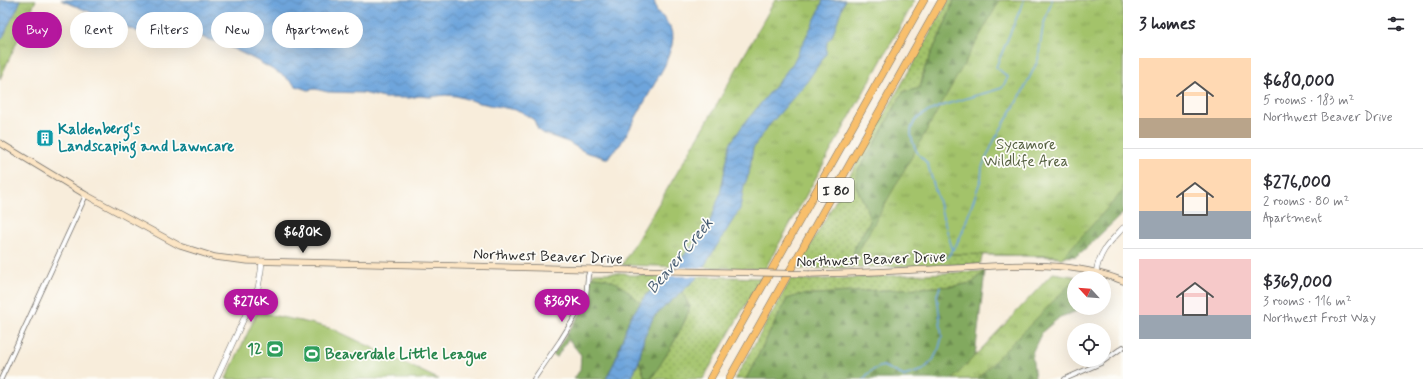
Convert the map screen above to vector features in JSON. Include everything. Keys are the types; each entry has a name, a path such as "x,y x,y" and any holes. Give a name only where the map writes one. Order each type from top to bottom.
{"highway":[{"name":"I 80","path":"710,379 924,0"},
{"name":"I 80","path":"729,379 942,0"}],"main road":[{"name":"Northwest Beaver Drive","path":"0,144 86,195 180,246 215,257 239,260 810,274 1030,266 1070,268 1086,271"},
{"name":"Northwest Beaver Drive","path":"1111,277 1123,281"}],"street":[{"path":"0,379 86,195"},
{"path":"1096,271 1102,253 1123,228"},
{"path":"216,379 256,292 260,280 262,261"},
{"path":"534,379 560,341 582,304 586,296 590,269"},
{"path":"1065,379 1101,363 1123,348"}],"green space":[{"path":"0,0 36,0 31,12 12,12 12,48 14,48 0,79"},
{"path":"775,0 915,0 765,269 622,265 703,129"},
{"path":"949,0 954,0 945,24 925,67 920,88 874,145 857,172 856,186 868,211 870,222 857,242 955,254 983,254 980,264 797,269"},
{"name":"Sycamore Wildlife Area","path":"954,0 1123,0 1123,213 1076,256 853,253 857,242 870,222 868,211 856,186 857,172 874,145 903,92 920,88 925,67 945,24"},
{"name":"Sycamore Wildlife Area","path":"1000,0 1123,0 1123,191 1061,259 1057,256 857,254"},
{"path":"985,271 972,283 954,286 799,295 787,299 746,379 735,379 791,279 808,280"},
{"path":"985,271 975,356 966,365 1067,279 1067,315 1060,317 1042,332 1032,353 1035,379 746,379 787,299 799,295 954,286 972,283"},
{"path":"594,273 625,273 628,275 666,276 645,296 641,303 618,285 606,279 591,277"},
{"path":"1053,273 1067,275 1067,287 977,379 953,379"},
{"path":"698,276 761,278 703,379 631,379 639,361 645,378 674,342 690,307 682,292"},
{"path":"591,277 607,279 619,284 641,303 629,320 615,361 606,379 574,379 580,370 581,355 568,339 557,357 553,355 581,313 589,293"},
{"path":"682,292 690,307 686,317 673,344 652,378 645,378 639,361 644,337 654,316"},
{"name":"Beaverdale Little League","path":"258,311 333,329 438,379 226,379"}],"water":[{"path":"0,0 21,0 16,12 12,12 12,19 0,40"},
{"path":"61,0 654,0 657,13 663,17 670,27 673,37 672,45 665,65 629,130 620,145 608,158 605,158 585,152 568,142 542,133 538,130 534,120 520,111 480,103 456,96 445,95 430,97 419,96 410,98 384,98 363,93 328,92 315,89 308,90 296,86 284,76 231,48 264,48 264,12 211,12 211,40 203,37 203,12 136,12 136,31 128,28 128,12 90,12"},
{"path":"823,0 845,0 832,36 827,42 826,54 806,83 766,129 753,148 749,174 744,186 740,209 696,279 654,316 644,337 639,361 631,379 606,379 615,361 629,320 645,296 660,283 706,230 720,194 730,144 743,125 793,63"}],"pier":[{"path":"671,267 706,268 700,276 664,276"}],"waterway":[{"path":"953,248 928,165 915,149 911,132 915,121 931,110 1002,88 1008,77 996,67 1024,0"},
{"path":"947,258 962,233 981,179 982,167 994,141 1023,91 1038,60 1043,26 1052,0"},
{"path":"864,379 872,371 883,366 904,376 923,370 933,360 939,348 942,337 937,295 940,287"}],"place":[{"name":"Kaldenberg's Landscaping and Lawncare","path":"45,138"},
{"name":"12","path":"275,349"},
{"name":"Beaverdale Little League","path":"312,354"}],"water label":[{"name":"Beaver Creek","path":"679,255"}]}
